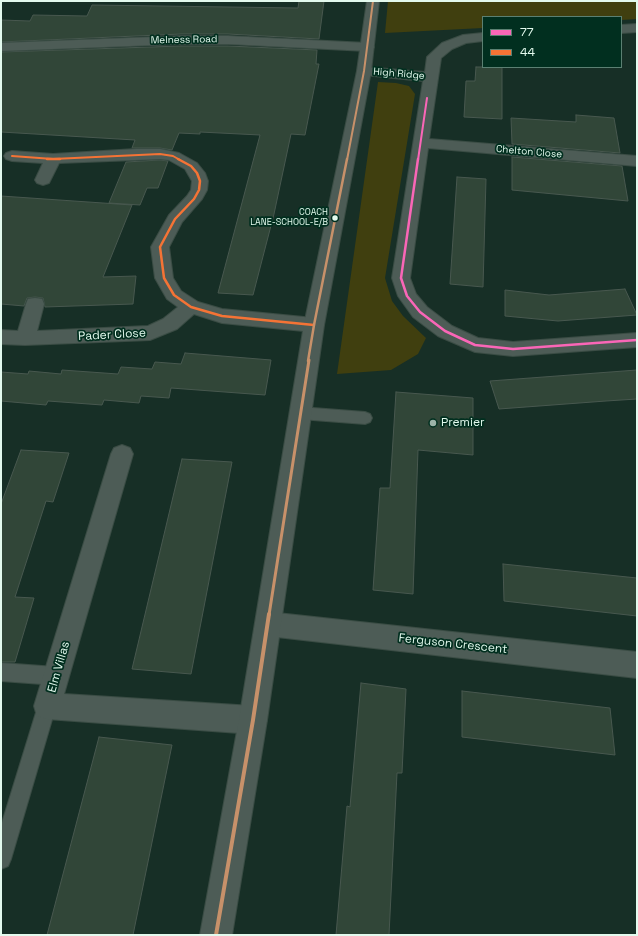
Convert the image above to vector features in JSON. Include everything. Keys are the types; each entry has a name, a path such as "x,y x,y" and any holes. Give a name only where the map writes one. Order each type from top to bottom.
{"street":[{"path":"216,935 253,720 314,325 364,71 373,1"},
{"path":"622,29 637,28"},
{"name":"High Ridge","path":"364,71 431,77 434,57 447,46 463,39 482,37"},
{"name":"Melness Road","path":"1,47 180,40 228,40 367,47"},
{"path":"431,77 401,278 407,296 420,312 445,331 475,345 513,349 637,340"},
{"name":"Chelton Close","path":"421,142 637,161"},
{"path":"12,156 53,159 160,154 173,156 191,166 197,173 200,181 199,190 194,199 175,219 160,247 164,278 174,295 191,307 222,316 314,325"},
{"path":"43,180 53,159"},
{"path":"25,338 35,304"},
{"name":"Pader Close","path":"1,337 25,338 150,333 170,324 191,307"},
{"name":"Elm Villas","path":"122,454 48,706 253,720"},
{"name":"Ferguson Crescent","path":"268,624 637,665"}],"lane":[{"path":"300,413 365,418"},
{"path":"1,672 56,676"},
{"path":"1,860 48,706"}],"shaded area":[{"path":"388,1 637,1 637,19 622,20 622,16 482,16 482,28 385,33"},
{"path":"378,82 396,83 409,86 415,94 385,278 392,301 403,316 426,338 418,354 391,370 337,374"}],"building":[{"path":"299,1 324,1 319,39 228,34 181,34 1,42 1,20 30,21 33,15 87,16 92,5 298,8"},
{"path":"181,46 228,46 317,50 316,64 319,64 305,135 291,134 274,214 253,295 218,293 260,135 200,132 200,134 179,133 172,150 160,148 132,148 135,140 1,132 1,52"},
{"path":"476,67 502,68 502,119 464,117 466,81 475,81"},
{"path":"576,115 614,118 620,153 512,144 511,118 576,122"},
{"path":"512,157 622,166 628,201 512,190"},
{"path":"168,161 158,188 147,188 140,205 109,203 126,162"},
{"path":"457,177 486,179 483,287 450,284"},
{"path":"1,196 132,205 103,277 136,276 133,304 45,307 43,298 35,297 27,298 24,306 1,304"},
{"path":"625,289 637,315 558,321 505,316 505,290 549,295"},
{"path":"185,353 271,360 265,395 171,388 169,398 141,396 139,403 104,400 102,405 48,401 46,405 1,401 1,372 28,374 29,371 61,374 62,370 118,374 121,367 152,369 155,362 181,364"},
{"path":"637,370 637,399 499,409 490,381"},
{"path":"396,392 473,398 473,455 418,450 413,594 373,590 380,488 390,488"},
{"path":"21,450 69,453 53,502 46,501 15,597 34,598 15,662 1,662 1,504"},
{"path":"182,459 232,462 191,674 132,669"},
{"path":"503,564 637,578 637,616 504,601"},
{"path":"361,683 406,689 402,773 397,773 389,935 336,935 347,806 350,807"},
{"path":"462,691 610,708 615,755 462,737"},
{"path":"99,737 172,745 133,935 47,935"}],"transit line":[{"path":"216,935 253,720 314,325 364,71 373,1"},
{"name":"77","path":"427,98 401,278 407,296 420,312 445,331 475,345 513,349 637,340"},
{"name":"44","path":"12,156 53,159 160,154 173,156 183,161 191,166 197,173 200,181 199,190 194,199 175,219 160,247 164,278 174,295 191,307 222,316 314,325"}],"place":[{"name":"COACH LANE-SCHOOL-E/B","path":"335,218"},
{"name":"Premier","path":"433,423"}]}
